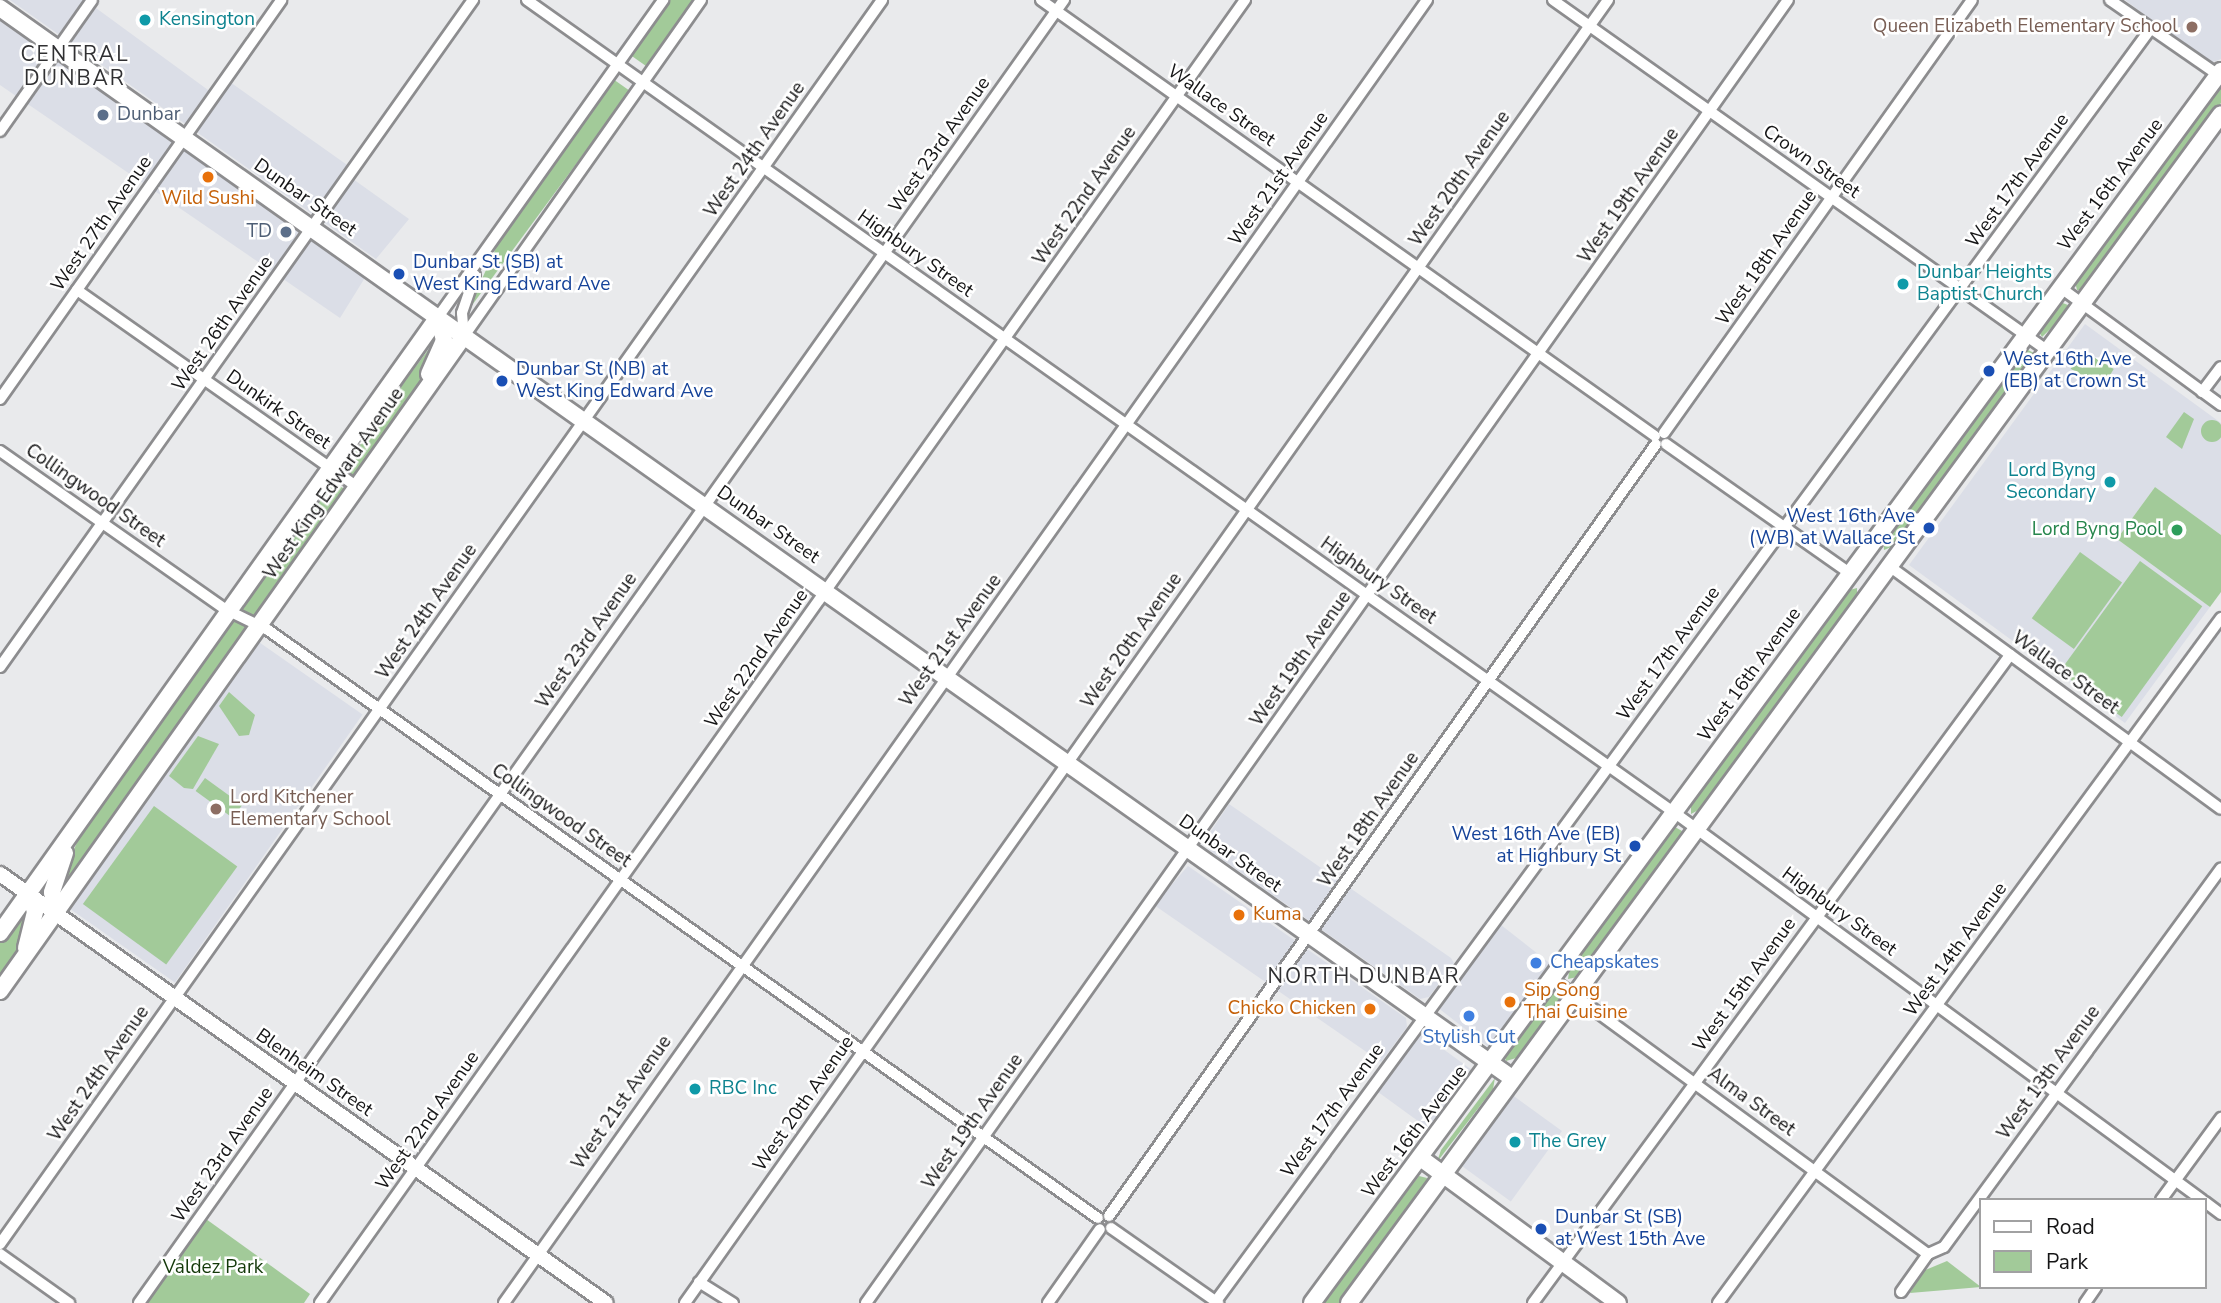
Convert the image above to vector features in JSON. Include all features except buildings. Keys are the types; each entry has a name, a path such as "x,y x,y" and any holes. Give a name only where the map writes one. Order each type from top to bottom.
{"main road":[{"name":"Dunbar Street","path":"0,8 1512,1078"},
{"name":"West 16th Avenue","path":"1312,1303 1422,1159 2025,334 2220,74"},
{"path":"1349,1303 2221,114"},
{"name":"West King Edward Avenue","path":"0,933 438,317"},
{"path":"429,386 444,340 438,317"},
{"name":"West King Edward Avenue","path":"0,991 464,336"},
{"path":"56,913 52,889 80,822"},
{"path":"19,964 34,915 28,893"},
{"path":"1422,1159 1618,1303"}],"street":[{"path":"0,131 92,0"},
{"name":"West 26th Avenue","path":"0,667 473,0"},
{"name":"Highbury Street","path":"527,0 1696,828 2200,1198"},
{"name":"West King Edward Avenue","path":"438,317 663,0"},
{"name":"West King Edward Avenue","path":"464,336 701,0"},
{"name":"West 24th Avenue","path":"0,1244 883,0"},
{"name":"Wallace Street","path":"1041,0 1851,574"},
{"name":"West 23rd Avenue","path":"139,1303 1064,0"},
{"name":"West 22nd Avenue","path":"320,1303 1245,0"},
{"name":"West 21st Avenue","path":"504,1303 1427,0"},
{"name":"Crown Street","path":"1553,0 2048,351"},
{"name":"West 20th Avenue","path":"685,1303 1608,0"},
{"name":"West 19th Avenue","path":"866,1303 1788,0"},
{"name":"West 18th Avenue","path":"1048,1303 1972,0"},
{"path":"2110,0 2220,74"},
{"name":"West 27th Avenue","path":"0,399 279,1"},
{"name":"West 17th Avenue","path":"1217,1302 1424,1016 2151,28"},
{"path":"464,336 464,308 489,246"},
{"path":"2061,288 2221,405"},
{"name":"Dunkirk Street","path":"77,290 357,487"},
{"path":"2202,392 2221,367"},
{"name":"Collingwood Street","path":"0,451 230,612 260,624 1217,1302"},
{"name":"Wallace Street","path":"1889,566 2221,809"},
{"name":"West 14th Avenue","path":"1718,1303 2221,618"},
{"name":"West 15th Avenue","path":"1533,1303 2010,654"},
{"name":"West 13th Avenue","path":"1901,1292 1928,1254 1942,1250 2221,869"},
{"name":"Blenheim Street","path":"0,874 606,1303"},
{"name":"Alma Street","path":"1552,979 1928,1254"},
{"path":"2162,1198 2221,1118"},
{"name":"Highbury Street","path":"2207,1203 2221,1214"},
{"path":"0,1254 69,1303"},
{"path":"699,1282 733,1303"}],"shaded area":[{"path":"10,0 85,0 219,98 230,82 350,167 346,174 409,219 376,259"},
{"name":"Queen Elizabeth Elementary School","path":"2125,0 2221,0 2221,59 2210,63"},
{"path":"0,19 366,276 340,318 0,85"},
{"name":"Lord Byng Secondary","path":"2085,324 2221,423 2221,535 2155,487 2117,539 2210,607 2125,723 1909,565"},
{"name":"Lord Kitchener Elementary School","path":"256,640 362,715 175,982 68,908"},
{"path":"1229,804 1451,958 1454,963 1429,997 1420,999 1209,850 1205,840"},
{"path":"1188,866 1406,1018 1407,1027 1381,1062 1154,905"},
{"path":"1501,925 1553,966 1489,1048 1437,1007"},
{"path":"1421,1033 1472,1070 1429,1129 1378,1092"},
{"name":"The Grey","path":"1511,1094 1562,1131 1511,1201 1460,1164"}],"green space":[{"path":"668,0 694,0 646,66 629,54"},
{"path":"613,79 630,91 467,312 500,239"},
{"path":"2221,86 2221,103 2084,290 2077,290 2075,282"},
{"path":"2060,302 2068,305 2063,317 2042,337 2038,330"},
{"path":"437,338 421,383 354,478 340,468"},
{"path":"2026,349 2034,353 2028,370 1901,543 1884,550 1883,536"},
{"path":"2082,350 2114,369 2102,388 2071,369"},
{"path":"2184,412 2194,419 2182,449 2166,437"},
{"path":"2208,421 2216,421 2222,427 2222,435 2216,441 2208,441 2202,435 2202,427"},
{"path":"331,480 346,490 258,617 237,609"},
{"name":"Lord Byng Pool","path":"2155,487 2221,535 2221,592 2210,607 2117,539"},
{"path":"2080,552 2122,583 2074,649 2032,618"},
{"path":"2140,561 2202,606 2122,717 2059,672"},
{"path":"1857,588 1857,601 1708,805 1691,814 1691,798 1842,592"},
{"path":"240,620 251,628 62,895 55,892 87,820 230,621"},
{"path":"229,692 255,715 249,735 239,736 219,706"},
{"path":"198,736 219,744 193,789 184,788 169,776"},
{"path":"205,778 242,805 233,818 196,791"},
{"path":"154,806 237,867 166,964 83,904"},
{"path":"1675,827 1682,831 1680,844 1582,976 1568,979 1570,966"},
{"path":"24,907 32,911 23,948 0,982 0,941"},
{"path":"1553,993 1560,998 1556,1012 1523,1056 1506,1061 1504,1055"},
{"path":"1495,1078 1493,1089 1437,1162 1441,1150"},
{"path":"1419,1176 1427,1178 1424,1191 1342,1303 1320,1303"},
{"name":"Valdez Park","path":"206,1219 310,1294 304,1303 146,1303"},
{"path":"1947,1261 1980,1287 1910,1293 1923,1271"}],"place":[{"name":"Kensington","path":"145,20"},
{"name":"Queen Elizabeth Elementary School","path":"2192,27"},
{"name":"Dunbar","path":"103,115"},
{"name":"Wild Sushi","path":"208,177"},
{"name":"TD","path":"286,232"},
{"name":"Dunbar St (SB) at West King Edward Ave","path":"399,274"},
{"name":"Dunbar Heights Baptist Church","path":"1903,284"},
{"name":"West 16th Ave (EB) at Crown St","path":"1989,371"},
{"name":"Dunbar St (NB) at West King Edward Ave","path":"502,381"},
{"name":"Lord Byng Secondary","path":"2110,482"},
{"name":"West 16th Ave (WB) at Wallace St","path":"1929,528"},
{"name":"Lord Byng Pool","path":"2177,530"},
{"name":"Lord Kitchener Elementary School","path":"216,809"},
{"name":"West 16th Ave (EB) at Highbury St","path":"1635,846"},
{"name":"Kuma","path":"1239,915"},
{"name":"Cheapskates","path":"1536,963"},
{"name":"Sip Song Thai Cuisine","path":"1510,1002"},
{"name":"Chicko Chicken","path":"1370,1009"},
{"name":"Stylish Cut","path":"1469,1016"},
{"name":"RBC Inc","path":"695,1089"},
{"name":"The Grey","path":"1515,1142"},
{"name":"Dunbar St (SB) at West 15th Ave","path":"1541,1229"}],"district":[{"name":"CENTRAL DUNBAR","path":"75,66"},
{"name":"NORTH DUNBAR","path":"1364,976"}]}
